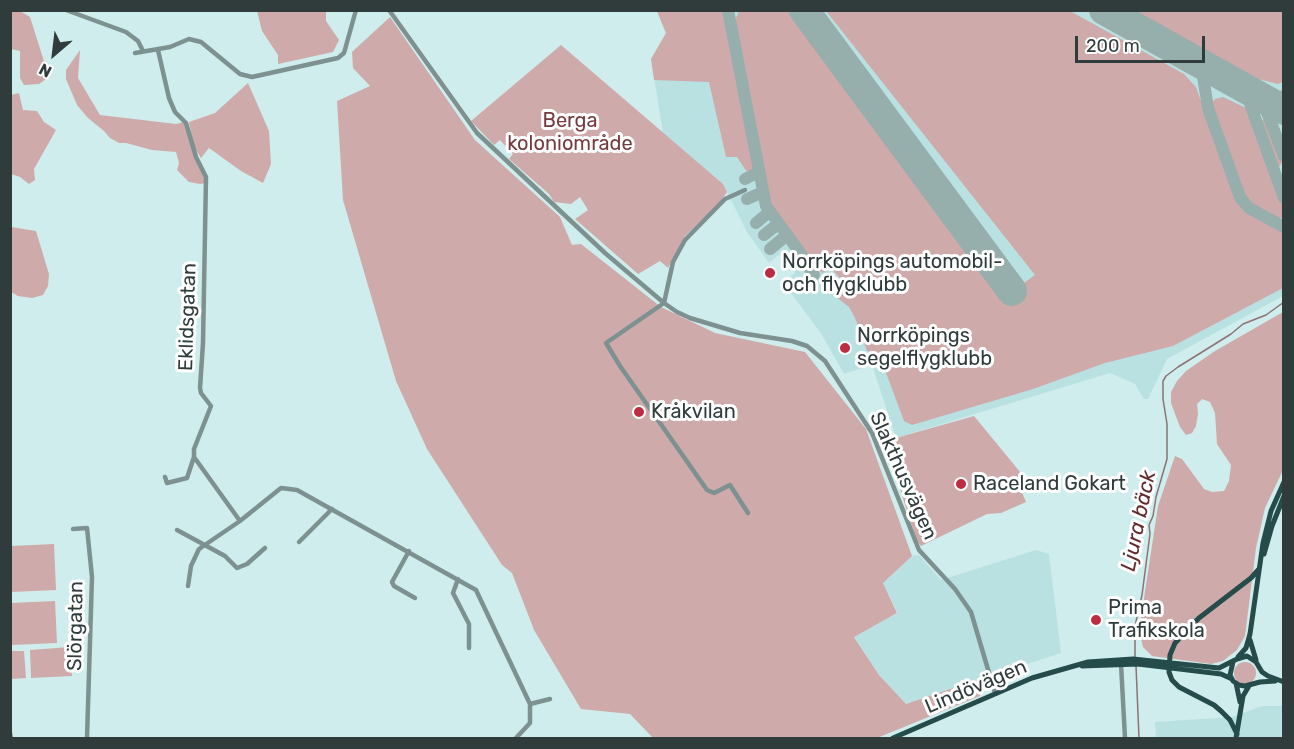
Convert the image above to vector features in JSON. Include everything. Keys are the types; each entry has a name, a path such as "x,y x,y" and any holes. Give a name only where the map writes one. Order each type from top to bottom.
{"main road":[{"path":"1258,579 1284,482"},
{"path":"1240,709 1239,694 1230,670 1246,648 1266,527 1282,495"},
{"path":"1237,736 1230,720 1221,711 1179,687 1172,680 1169,665 1172,650 1181,636 1199,618 1251,578 1259,569"},
{"path":"1250,634 1251,645 1260,668 1268,676 1283,681"},
{"path":"1235,661 1247,656 1256,662"},
{"name":"Lindövägen","path":"893,738 1032,678 1088,662 1135,662 1219,669 1235,661"},
{"name":"Lindövägen","path":"1072,667 1135,662"},
{"name":"Lindövägen","path":"1169,665 1221,674 1234,681"},
{"path":"1255,683 1260,668"},
{"path":"1234,681 1242,686 1283,681"},
{"path":"1237,736 1243,696 1249,686"}],"street":[{"path":"66,10 126,32 138,41 143,51"},
{"path":"135,53 158,50 189,39 201,42 240,74 252,77 338,58 344,53 356,10"},
{"name":"Slakthusvägen","path":"389,10 477,133 605,252 664,303 690,318 740,333 792,340 812,349 825,361 872,433 919,550 955,589 971,612 996,693"},
{"name":"Eklidsgatan","path":"158,50 169,98 175,112 186,123 196,158 206,177 200,388 211,406 194,449 194,457 187,478 167,483 165,477"},
{"path":"745,190 725,200 685,240 673,261 664,303 606,343 707,490 714,493 730,485 748,513"},
{"path":"194,457 240,522"},
{"path":"188,586 194,557 199,549 240,522 282,488 297,490 476,590 530,704 532,714 530,723 516,738"},
{"path":"299,542 332,509"},
{"name":"Slörgatan","path":"73,530 87,528 92,577 87,738"},
{"path":"177,530 225,556 237,568 247,564 265,548"},
{"path":"409,551 392,582 394,586 415,598"},
{"path":"458,579 453,593 469,624 469,648"},
{"path":"1121,664 1125,738"},
{"path":"530,704 550,699"},
{"path":"10,733 11,738"}],"shaded area":[{"path":"657,11 1283,11 1283,296 1167,359 1148,399 1144,399 1135,384 1110,373 896,438 872,365 844,374 822,335 783,282 795,273 780,254 769,263 747,232 723,184 663,133 651,59 666,34"},
{"path":"1036,550 1049,554 1061,653 906,704 879,675 854,636 898,613 883,583 912,556 919,555 941,580"},
{"path":"1262,706 1283,706 1283,738 1156,738 1155,722 1232,717"}],"green space":[{"path":"11,10 20,11 30,17 49,77 39,84 24,85 20,78 20,51 11,49"},
{"path":"257,11 326,11 326,21 339,40 333,52 278,64 278,55 262,31"},
{"path":"657,11 725,11 755,168 747,172 737,157 726,157 709,82 654,80 651,59 666,33"},
{"path":"739,11 789,11 1003,298 1035,275 826,11 1070,11 1184,74 1196,87 1237,198 1245,208 1283,230 1283,288 1173,346 1105,363 1033,389 912,425 904,421 879,354 867,351 849,307 835,296 846,285 831,268 822,273 778,219 769,202 735,20"},
{"path":"1140,11 1283,11 1283,82 1278,84 1258,79 1139,13"},
{"path":"390,17 475,140 560,217 572,245 581,244 661,307 715,333 805,352 866,429 912,556 883,583 897,613 854,637 879,675 906,704 980,679 980,696 877,738 653,738 630,714 581,709 534,630 512,573 502,565 427,449 396,381 343,200 337,101 370,86 353,68 352,52"},
{"name":"Berga koloniområde","path":"561,45 723,184 727,192 718,205 685,236 668,268 660,261 638,274 575,219 588,210 580,197 571,204 554,202 549,194 509,159 513,154 500,140 494,145 471,121"},
{"path":"80,50 78,78 100,115 176,124 184,122 205,176 205,183 189,182 177,170 179,163 176,152 119,143 88,118 77,105 66,79 66,70"},
{"path":"248,83 269,131 271,164 263,183 241,171 209,148 201,158 194,147 189,122 215,113"},
{"path":"19,93 23,110 37,111 44,122 56,130 34,169 35,180 29,184 11,174 11,95"},
{"path":"1223,97 1246,108 1249,113 1283,205 1283,217 1280,219 1249,202 1242,195 1210,105 1215,99"},
{"path":"1257,119 1265,121 1272,136 1282,162 1279,167 1275,163"},
{"path":"11,227 36,231 49,274 48,286 43,295 32,298 18,296 11,292"},
{"path":"1283,312 1283,470 1265,508 1256,548 1245,636 1237,650 1223,661 1211,664 1152,656 1143,647 1139,631 1158,506 1175,456 1182,459 1204,489 1212,492 1224,491 1229,481 1231,465 1217,444 1215,413 1210,402 1202,399 1197,404 1196,426 1192,433 1186,435 1180,427 1171,403 1171,392 1186,371 1215,351"},
{"name":"Raceland Gokart","path":"974,416 1025,478 1021,490 1026,502 1001,513 987,514 921,546 916,540 893,466 896,438"},
{"path":"54,544 56,590 11,592 11,546"},
{"path":"55,601 57,643 11,645 11,603"},
{"path":"70,647 72,676 31,678 30,650"},
{"path":"11,651 24,651 26,678 11,679"},
{"path":"1245,662 1253,665 1256,673 1253,681 1245,684 1237,681 1234,673 1237,665"}],"waterway":[{"name":"Ljura bäck","path":"1135,658 1135,626 1142,595 1150,534 1149,525 1167,459 1163,381 1178,367 1243,324 1266,315 1284,302"},
{"name":"Ljura bäck","path":"1136,666 1139,738"}],"taxiway":[{"path":"728,10 766,206 814,275"},
{"path":"1201,64 1208,108 1240,197 1249,208 1284,227"},
{"path":"1244,87 1284,198"},
{"path":"1256,94 1271,99 1284,96"},
{"path":"1261,97 1284,156"},
{"path":"745,179 759,172"},
{"path":"747,199 763,192"},
{"path":"756,223 769,212"},
{"path":"764,235 778,224"},
{"path":"770,249 787,235"}],"runway":[{"path":"804,10 1012,291"},
{"path":"1104,10 1284,110"}],"place":[{"name":"Norrköpings automobil- och flygklubb","path":"770,273"},
{"name":"Norrköpings segelflygklubb","path":"845,348"},
{"name":"Kråkvilan","path":"639,412"},
{"name":"Raceland Gokart","path":"961,484"},
{"name":"Prima Trafikskola","path":"1096,620"}]}
